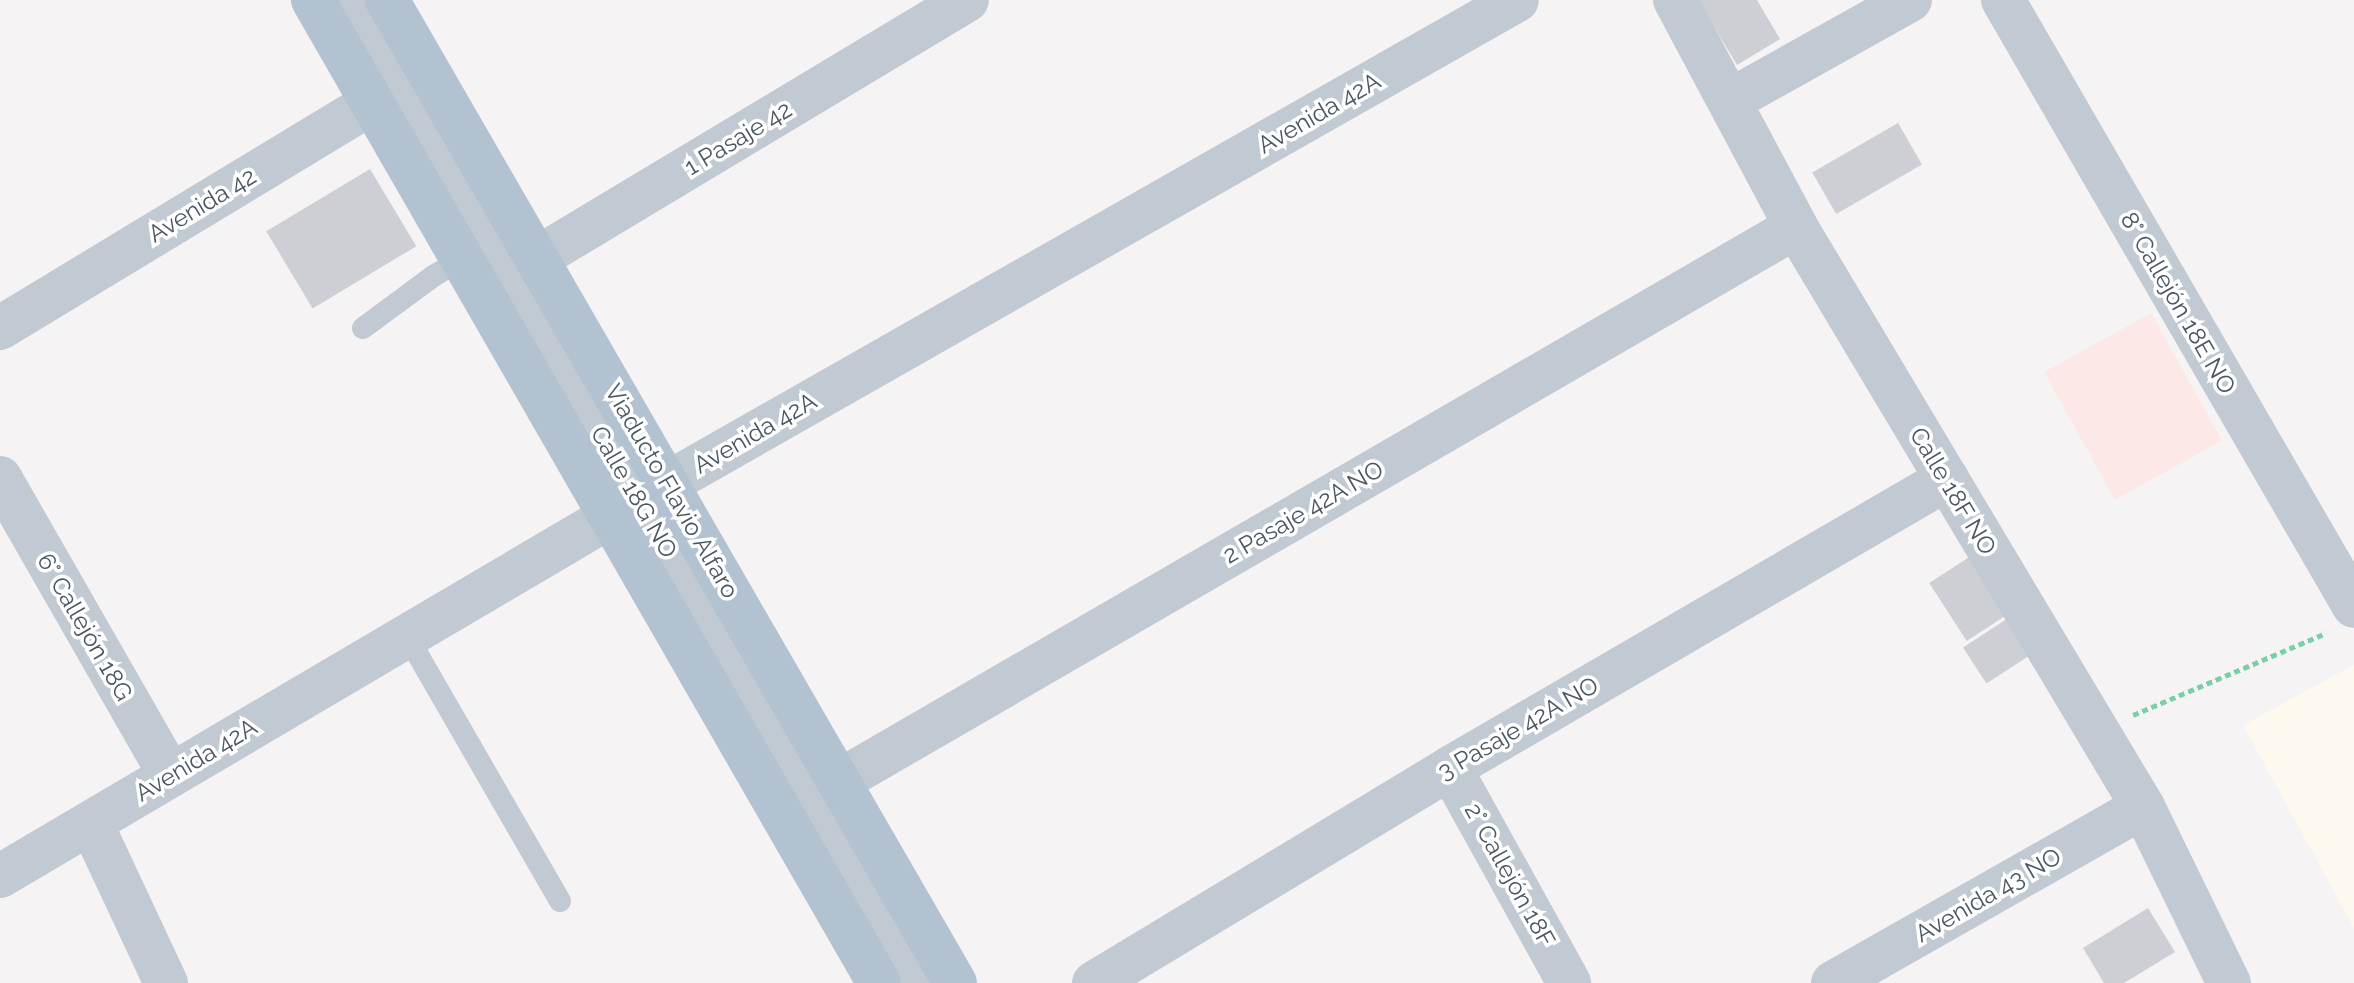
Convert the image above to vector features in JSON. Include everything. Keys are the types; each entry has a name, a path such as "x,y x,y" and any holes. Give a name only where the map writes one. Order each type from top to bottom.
{"main road":[{"path":"313,0 879,983"},
{"name":"Viaducto Flavio Alfaro","path":"387,0 955,983"}],"street":[{"name":"Calle 18G NO","path":"356,0 500,259 916,983"},
{"name":"1 Pasaje 42","path":"500,259 967,0"},
{"name":"Avenida 42A","path":"0,876 638,500 1517,0"},
{"name":"Calle 18F NO","path":"1675,0 1796,227 2143,807 2229,983"},
{"path":"1731,100 1910,0"},
{"name":"8° Callejón 18E NO","path":"2003,0 2347,617"},
{"name":"Avenida 42","path":"0,328 404,83"},
{"name":"2 Pasaje 42A NO","path":"810,798 1796,227"},
{"name":"6° Callejón 18G","path":"0,478 170,775"},
{"name":"3 Pasaje 42A NO","path":"1094,983 1450,768 1947,479"},
{"name":"2° Callejón 18F","path":"1450,768 1569,983"},
{"name":"Avenida 43 NO","path":"1833,983 2143,807"},
{"path":"91,823 166,983"}],"lane":[{"path":"363,328 435,275 500,259"},
{"path":"407,636 560,901"}],"path":[{"path":"2095,731 2347,617"}],"shaded area":[{"path":"2151,313 2222,441 2115,500 2044,372"},
{"path":"2354,665 2354,928 2243,725"}],"building":[{"path":"1698,0 1757,0 1780,39 1737,65"},
{"path":"1898,123 1922,165 1836,214 1812,172"},
{"path":"370,169 416,246 313,308 266,231"},
{"path":"1977,552 2015,610 1967,641 1929,583"},
{"path":"2010,617 2033,653 1986,684 1963,647"},
{"path":"2148,908 2175,952 2124,983 2104,983 2083,948"}]}
